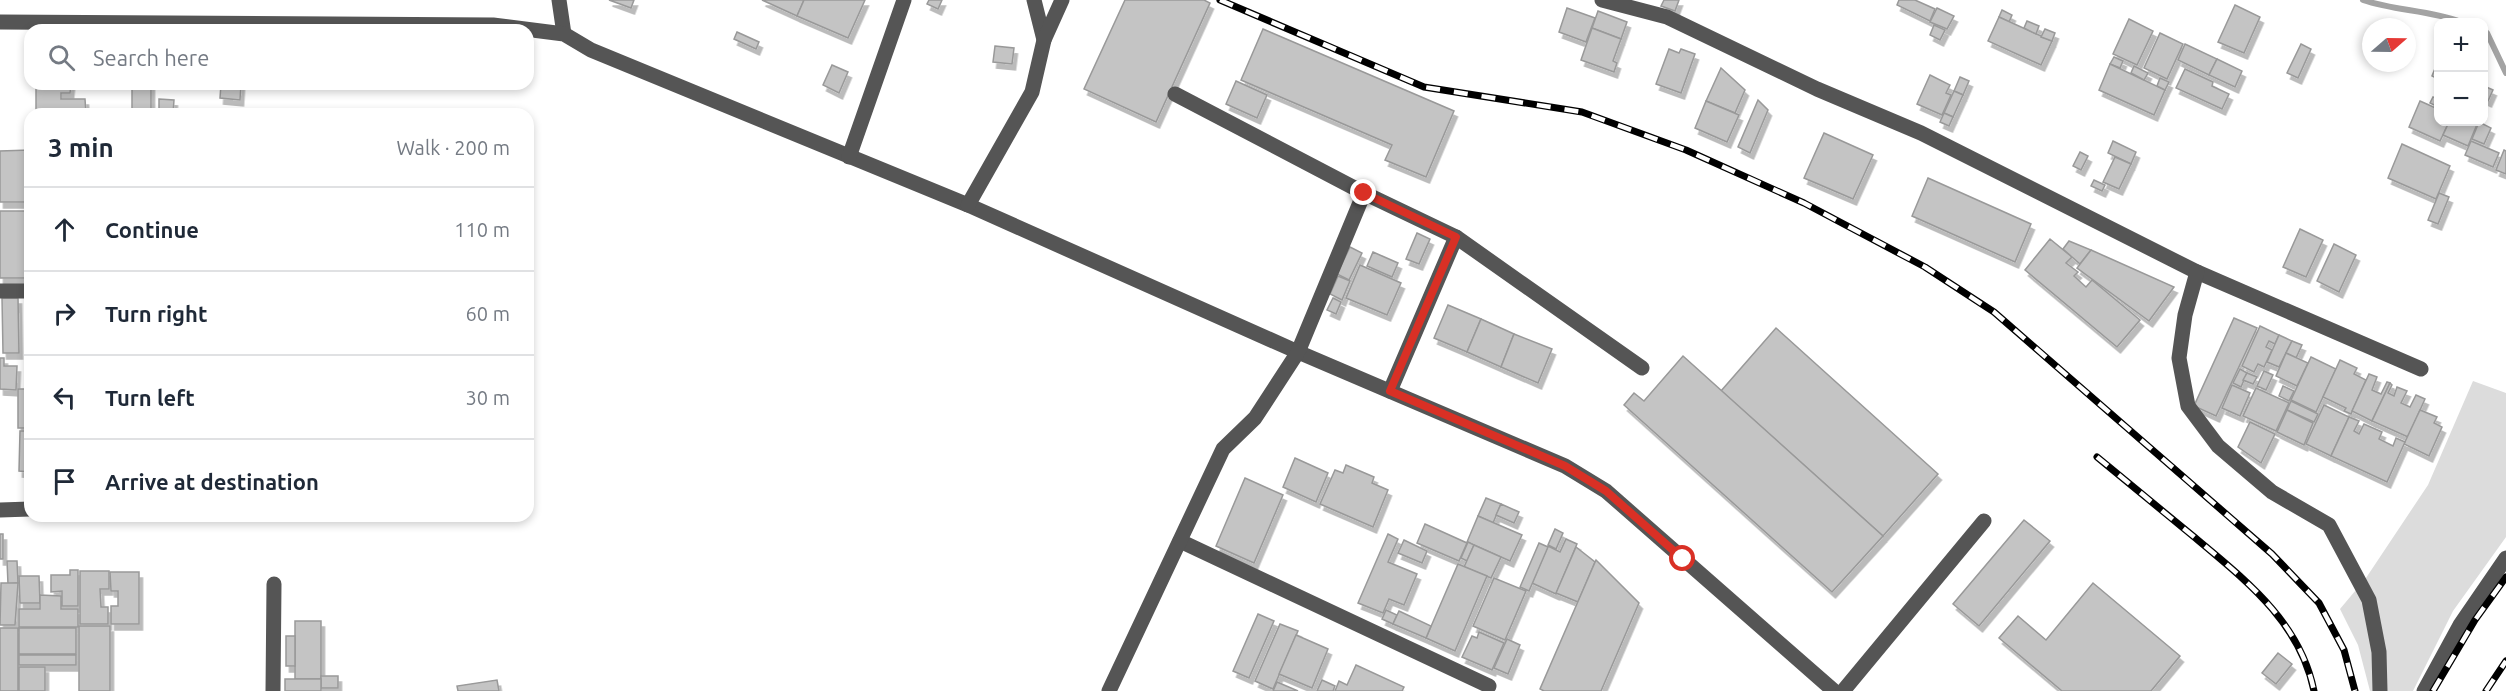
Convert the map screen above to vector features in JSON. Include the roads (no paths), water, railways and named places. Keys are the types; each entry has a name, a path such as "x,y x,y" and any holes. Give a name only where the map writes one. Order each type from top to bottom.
{"street":[{"path":"559,0 564,34"},
{"path":"849,157 904,0"},
{"path":"1034,0 1044,40"},
{"path":"968,205 1032,92 1044,40 1062,0"},
{"path":"1602,0 1667,17 1817,89 1921,133 2197,272 2421,369"},
{"path":"0,22 493,24"},
{"path":"534,30 564,34 591,50 736,107 849,157 968,205 1298,352 1565,466 1606,491 1834,691"},
{"path":"1175,94 1364,193 1456,237 1642,368"},
{"path":"1108,691 1222,449 1255,418 1298,352 1364,193"},
{"path":"1390,391 1456,237"},
{"path":"2197,272 2186,315 2179,357 2188,406 2218,446 2272,492 2329,525 2369,600 2379,652 2380,691"},
{"path":"0,291 24,291"},
{"path":"0,510 24,510"},
{"path":"1843,691 1983,521"},
{"path":"1180,541 1489,686"},
{"path":"2424,691 2460,625 2506,558"},
{"path":"273,691 274,584"}],"waterway":[{"path":"2363,0 2449,18"},
{"path":"2488,35 2506,73"}],"railway":[{"path":"1220,0 1424,87 1582,112 1686,150 1804,203 1925,267 1994,312 2272,554 2319,603 2344,650 2355,691"},
{"path":"2097,457 2193,536 2250,585 2267,603 2296,643 2307,666 2314,691"},
{"path":"2433,691 2475,620 2506,577"},
{"path":"2486,691 2506,661"}]}
